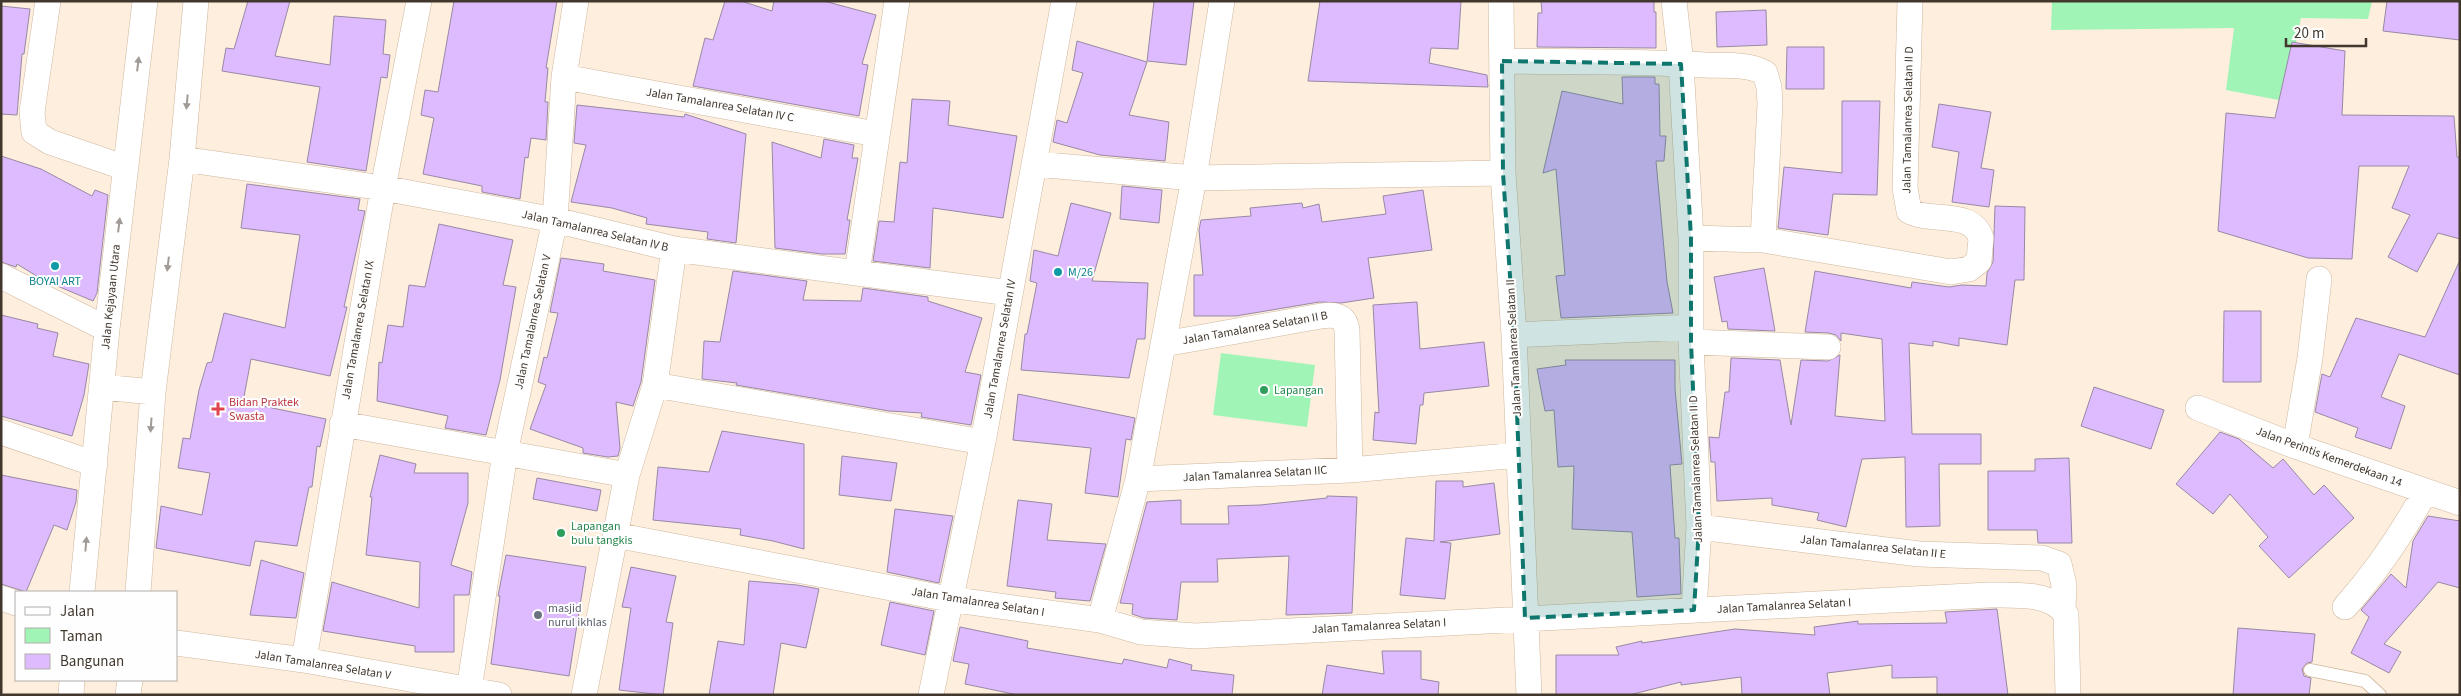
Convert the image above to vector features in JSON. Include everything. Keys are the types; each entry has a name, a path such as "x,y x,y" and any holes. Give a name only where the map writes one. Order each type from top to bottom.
{"street":[{"path":"48,1 32,112 34,132 50,142 126,168"},
{"name":"Jalan Kejayaan Utara","path":"82,591 107,328 145,1"},
{"path":"138,591 153,392 182,159 196,1"},
{"name":"Jalan Tamalanrea Selatan IX","path":"304,660 383,188 419,1"},
{"path":"554,220 564,77 576,1"},
{"path":"857,273 897,1"},
{"name":"Jalan Tamalanrea Selatan IV","path":"931,695 949,599 983,442 1064,1"},
{"name":"Jalan Tamalanrea Selatan II B","path":"1138,480 1194,178 1222,1"},
{"name":"Jalan Tamalanrea Selatan II","path":"1501,1 1503,173 1514,335 1529,695"},
{"name":"Jalan Tamalanrea Selatan II D","path":"1674,1 1681,64 1691,238 1691,335 1699,527 1694,610"},
{"name":"Jalan Tamalanrea Selatan II D","path":"1691,238 1763,240 1951,272 1969,269 1979,261 1981,238 1971,225 1953,219 1920,216 1908,211 1905,188 1910,1"},
{"path":"1502,60 1681,64 1756,69 1765,74 1770,104 1763,240"},
{"name":"Jalan Tamalanrea Selatan IV C","path":"564,77 876,134"},
{"name":"Jalan Tamalanrea Selatan IV B","path":"182,159 383,188 554,220 674,249 1010,293"},
{"path":"1035,164 1194,178 1503,173"},
{"name":"Jalan Tamalanrea Selatan V","path":"469,690 505,453 554,220"},
{"path":"584,695 614,535 628,475 656,385 674,249"},
{"path":"1,276 107,328"},
{"path":"2295,446 2310,358 2319,280"},
{"name":"Jalan Tamalanrea Selatan II B","path":"1164,344 1327,316 1341,317 1346,323 1347,330 1350,470"},
{"path":"1514,335 1691,335 1828,347"},
{"path":"656,385 983,442"},
{"path":"102,386 153,392"},
{"name":"Jalan Perintis Kemerdekaan 14","path":"2198,408 2295,446 2460,503"},
{"path":"342,424 628,475"},
{"path":"1,432 95,464"},
{"name":"Jalan Tamalanrea Selatan IIC","path":"1138,480 1350,470 1518,456"},
{"path":"1100,620 1138,480"},
{"path":"2345,607 2380,566 2426,492"},
{"name":"Jalan Tamalanrea Selatan II E","path":"1699,527 1918,554 2042,558 2059,564 2064,585 2063,610"},
{"name":"Jalan Tamalanrea Selatan I","path":"614,535 949,599 1100,620 1141,632 1196,636 2009,595 2053,602 2063,610"},
{"path":"1,598 15,603"},
{"path":"2063,610 2068,622 2068,695"},
{"name":"Jalan Tamalanrea Selatan V","path":"178,643 304,660 499,695"},
{"path":"71,695 72,681"},
{"path":"128,695 130,681"}],"lane":[{"path":"2310,670 2365,681 2380,695"}],"highlighted area":[{"path":"1502,61 1681,64 1691,238 1691,342 1699,527 1694,610 1525,618 1514,335 1503,173"}],"green space":[{"path":"2052,1 2372,1 2368,19 2301,18 2284,101 2226,90 2234,28 2051,30"},
{"name":"Lapangan","path":"1221,353 1315,365 1307,427 1213,415"}],"building":[{"path":"248,1 290,1 275,56 330,65 334,16 386,20 383,54 390,55 387,78 381,77 366,171 307,162 320,87 222,71 226,48 234,49"},
{"path":"454,1 557,1 546,68 548,68 545,102 548,102 546,140 531,138 528,158 525,157 520,199 482,192 482,186 423,174 434,118 421,115 425,90 438,92"},
{"path":"725,1 741,1 772,11 774,1 824,1 876,15 862,64 868,65 859,116 693,86 705,38 713,40"},
{"path":"1154,1 1194,1 1186,65 1147,61"},
{"path":"1320,1 1461,1 1458,49 1431,48 1429,63 1487,75 1488,87 1308,81"},
{"path":"1541,1 1654,1 1654,12 1656,12 1656,48 1537,47 1538,13 1542,13"},
{"path":"2387,1 2460,1 2460,40 2383,31"},
{"path":"1,6 30,9 24,54 22,54 17,115 1,114"},
{"path":"1766,10 1767,45 1717,47 1716,12"},
{"path":"1077,41 1147,62 1129,115 1169,122 1165,161 1100,155 1053,142 1057,120 1067,123 1083,73 1072,70"},
{"path":"2292,42 2345,51 2342,115 2454,116 2457,157 2460,158 2460,239 2438,233 2417,272 2388,257 2410,215 2392,208 2409,166 2359,166 2352,259 2308,258 2218,231 2226,113 2275,118"},
{"path":"1787,47 1824,47 1824,89 1786,89"},
{"path":"1622,77 1655,77 1655,84 1659,84 1660,136 1666,136 1664,161 1656,161 1667,282 1673,313 1561,318 1556,276 1565,275 1556,169 1543,173 1562,91 1623,104"},
{"path":"912,99 950,101 948,125 1017,136 1003,218 933,208 930,268 873,261 879,221 894,222 900,162 907,163"},
{"path":"1842,101 1880,101 1877,195 1833,194 1828,235 1778,228 1784,167 1842,173"},
{"path":"1939,104 1991,112 1981,168 1994,170 1989,207 1952,202 1959,152 1932,147"},
{"path":"577,105 684,117 685,114 746,134 736,243 707,239 708,232 646,224 647,218 612,208 571,202 586,145 574,143"},
{"path":"824,139 854,145 852,158 858,158 847,220 850,220 845,254 822,254 775,248 772,142 821,158"},
{"path":"1,156 41,169 92,196 95,190 108,195 97,293 93,301 48,283 17,264 16,267 1,262"},
{"path":"247,184 360,199 358,210 365,211 344,307 347,307 330,376 251,359 243,402 326,419 320,447 317,446 312,487 309,487 297,546 255,541 250,566 156,548 161,506 202,515 210,473 178,468 183,438 190,439 199,390 207,363 212,362 224,313 285,328 300,235 241,228"},
{"path":"1122,186 1162,190 1159,223 1120,219"},
{"path":"1423,190 1432,250 1368,258 1374,298 1341,303 1319,302 1236,316 1194,316 1194,275 1203,275 1199,230 1201,220 1251,216 1250,208 1302,203 1303,208 1319,204 1322,222 1386,214 1383,196"},
{"path":"1071,203 1111,213 1092,281 1148,283 1145,339 1137,339 1129,378 1021,370 1025,334 1027,334 1037,283 1030,281 1034,250 1058,256"},
{"path":"1995,206 2025,207 2024,280 2015,280 2007,345 1959,338 1959,346 1933,341 1933,346 1909,343 1912,434 1981,434 1981,464 1939,464 1940,526 1906,527 1905,457 1862,459 1846,527 1817,520 1819,513 1772,505 1772,498 1717,501 1715,462 1711,462 1709,437 1719,438 1725,392 1729,392 1731,358 1780,360 1791,425 1801,360 1828,361 1840,355 1835,416 1885,421 1882,339 1841,333 1841,341 1836,335 1829,333 1805,332 1815,271 1911,288 1912,282 1949,287 1962,285 1986,286 1987,273 1993,262"},
{"path":"439,224 513,240 503,285 516,287 500,380 486,435 445,428 448,416 377,401 379,362 382,363 388,325 403,327 409,285 425,287"},
{"path":"561,258 604,264 603,271 655,280 641,382 633,406 616,402 620,448 618,456 608,457 583,453 583,448 530,429 546,385 538,382 544,357 547,358 558,313 550,312"},
{"path":"2460,260 2460,375 2399,354 2381,397 2405,406 2391,449 2355,437 2358,428 2315,412 2322,374 2330,377 2356,318 2425,337"},
{"path":"1764,268 1775,331 1728,329 1727,321 1722,322 1714,277"},
{"path":"733,271 807,281 803,300 861,301 863,288 928,297 928,301 982,318 965,372 981,375 971,425 921,417 922,413 889,411 736,385 737,383 702,379 704,341 720,342"},
{"path":"1417,302 1420,349 1484,342 1489,386 1424,393 1423,405 1420,405 1416,444 1373,440 1375,412 1379,413 1373,305"},
{"path":"2224,311 2261,311 2261,382 2223,382"},
{"path":"1,315 38,324 37,328 58,333 53,356 89,364 84,395 72,436 1,416"},
{"path":"1565,360 1675,360 1675,389 1682,464 1670,465 1675,538 1679,538 1681,594 1637,597 1632,532 1572,529 1574,466 1558,467 1554,410 1545,411 1537,369 1566,365"},
{"path":"2094,387 2164,410 2151,449 2081,426"},
{"path":"1018,394 1135,418 1131,440 1126,439 1118,497 1085,493 1091,448 1013,440"},
{"path":"722,431 804,444 804,549 740,535 741,529 653,520 658,467 709,472"},
{"path":"2220,432 2239,439 2273,468 2283,459 2314,495 2324,485 2354,518 2289,578 2259,546 2268,537 2230,494 2213,514 2176,484"},
{"path":"380,455 416,464 414,473 468,473 468,503 451,565 472,572 469,595 454,595 454,652 415,652 415,646 323,631 332,582 419,608 420,562 366,555 372,497 370,497"},
{"path":"842,456 897,463 891,501 839,495"},
{"path":"2069,458 2072,543 2038,543 2037,530 1988,530 1988,471 2035,471 2035,459"},
{"path":"1,475 77,490 76,502 67,530 54,525 26,591 1,584"},
{"path":"537,478 601,490 597,511 533,499"},
{"path":"1436,481 1463,481 1463,487 1494,483 1500,534 1440,542 1451,543 1445,599 1400,595 1406,538 1434,541"},
{"path":"1327,496 1357,497 1352,613 1286,615 1289,556 1217,559 1218,582 1181,582 1177,620 1144,618 1132,614 1133,604 1120,603 1147,502 1181,500 1181,524 1229,524 1228,506 1260,505 1327,498"},
{"path":"1018,500 1052,504 1047,540 1106,544 1090,601 1055,598 1056,592 1007,586"},
{"path":"895,509 953,516 939,583 887,572"},
{"path":"2428,516 2460,521 2460,588 2438,582 2384,644 2401,652 2389,673 2351,653 2369,617 2361,610 2391,574 2406,588 2413,541"},
{"name":"masjid nurul ikhlas","path":"506,555 586,567 569,676 491,664 500,596 498,596"},
{"path":"261,560 304,573 296,618 250,615"},
{"path":"631,567 676,576 666,622 673,623 663,695 619,690 631,608 622,607"},
{"path":"749,581 819,589 806,648 781,643 773,695 709,695 718,641 744,645"},
{"path":"890,602 934,611 925,655 881,645"},
{"path":"1997,609 2008,695 1937,695 1937,677 1892,678 1892,665 1827,673 1830,695 1742,695 1741,677 1681,685 1681,682 1629,695 1556,695 1556,655 1619,655 1616,647 1642,641 1642,643 1735,629 1815,635 1814,627 1858,621 1858,624 1947,623 1945,612"},
{"path":"960,627 1028,641 1027,648 1122,664 1124,659 1167,668 1169,659 1192,665 1191,670 1234,675 1232,695 1018,695 965,684 969,664 953,661"},
{"path":"2238,628 2315,634 2312,662 2307,663 2302,669 2304,676 2311,678 2309,695 2233,695"},
{"path":"1382,651 1421,651 1421,679 1439,682 1438,695 1322,695 1327,665 1384,674"}],"place":[{"name":"BOYAI ART","path":"55,266"},
{"name":"M/26","path":"1058,272"},
{"name":"Lapangan","path":"1264,390"},
{"name":"Bidan Praktek Swasta","path":"218,409"},
{"name":"Lapangan bulu tangkis","path":"561,533"},
{"name":"masjid nurul ikhlas","path":"538,615"}]}
